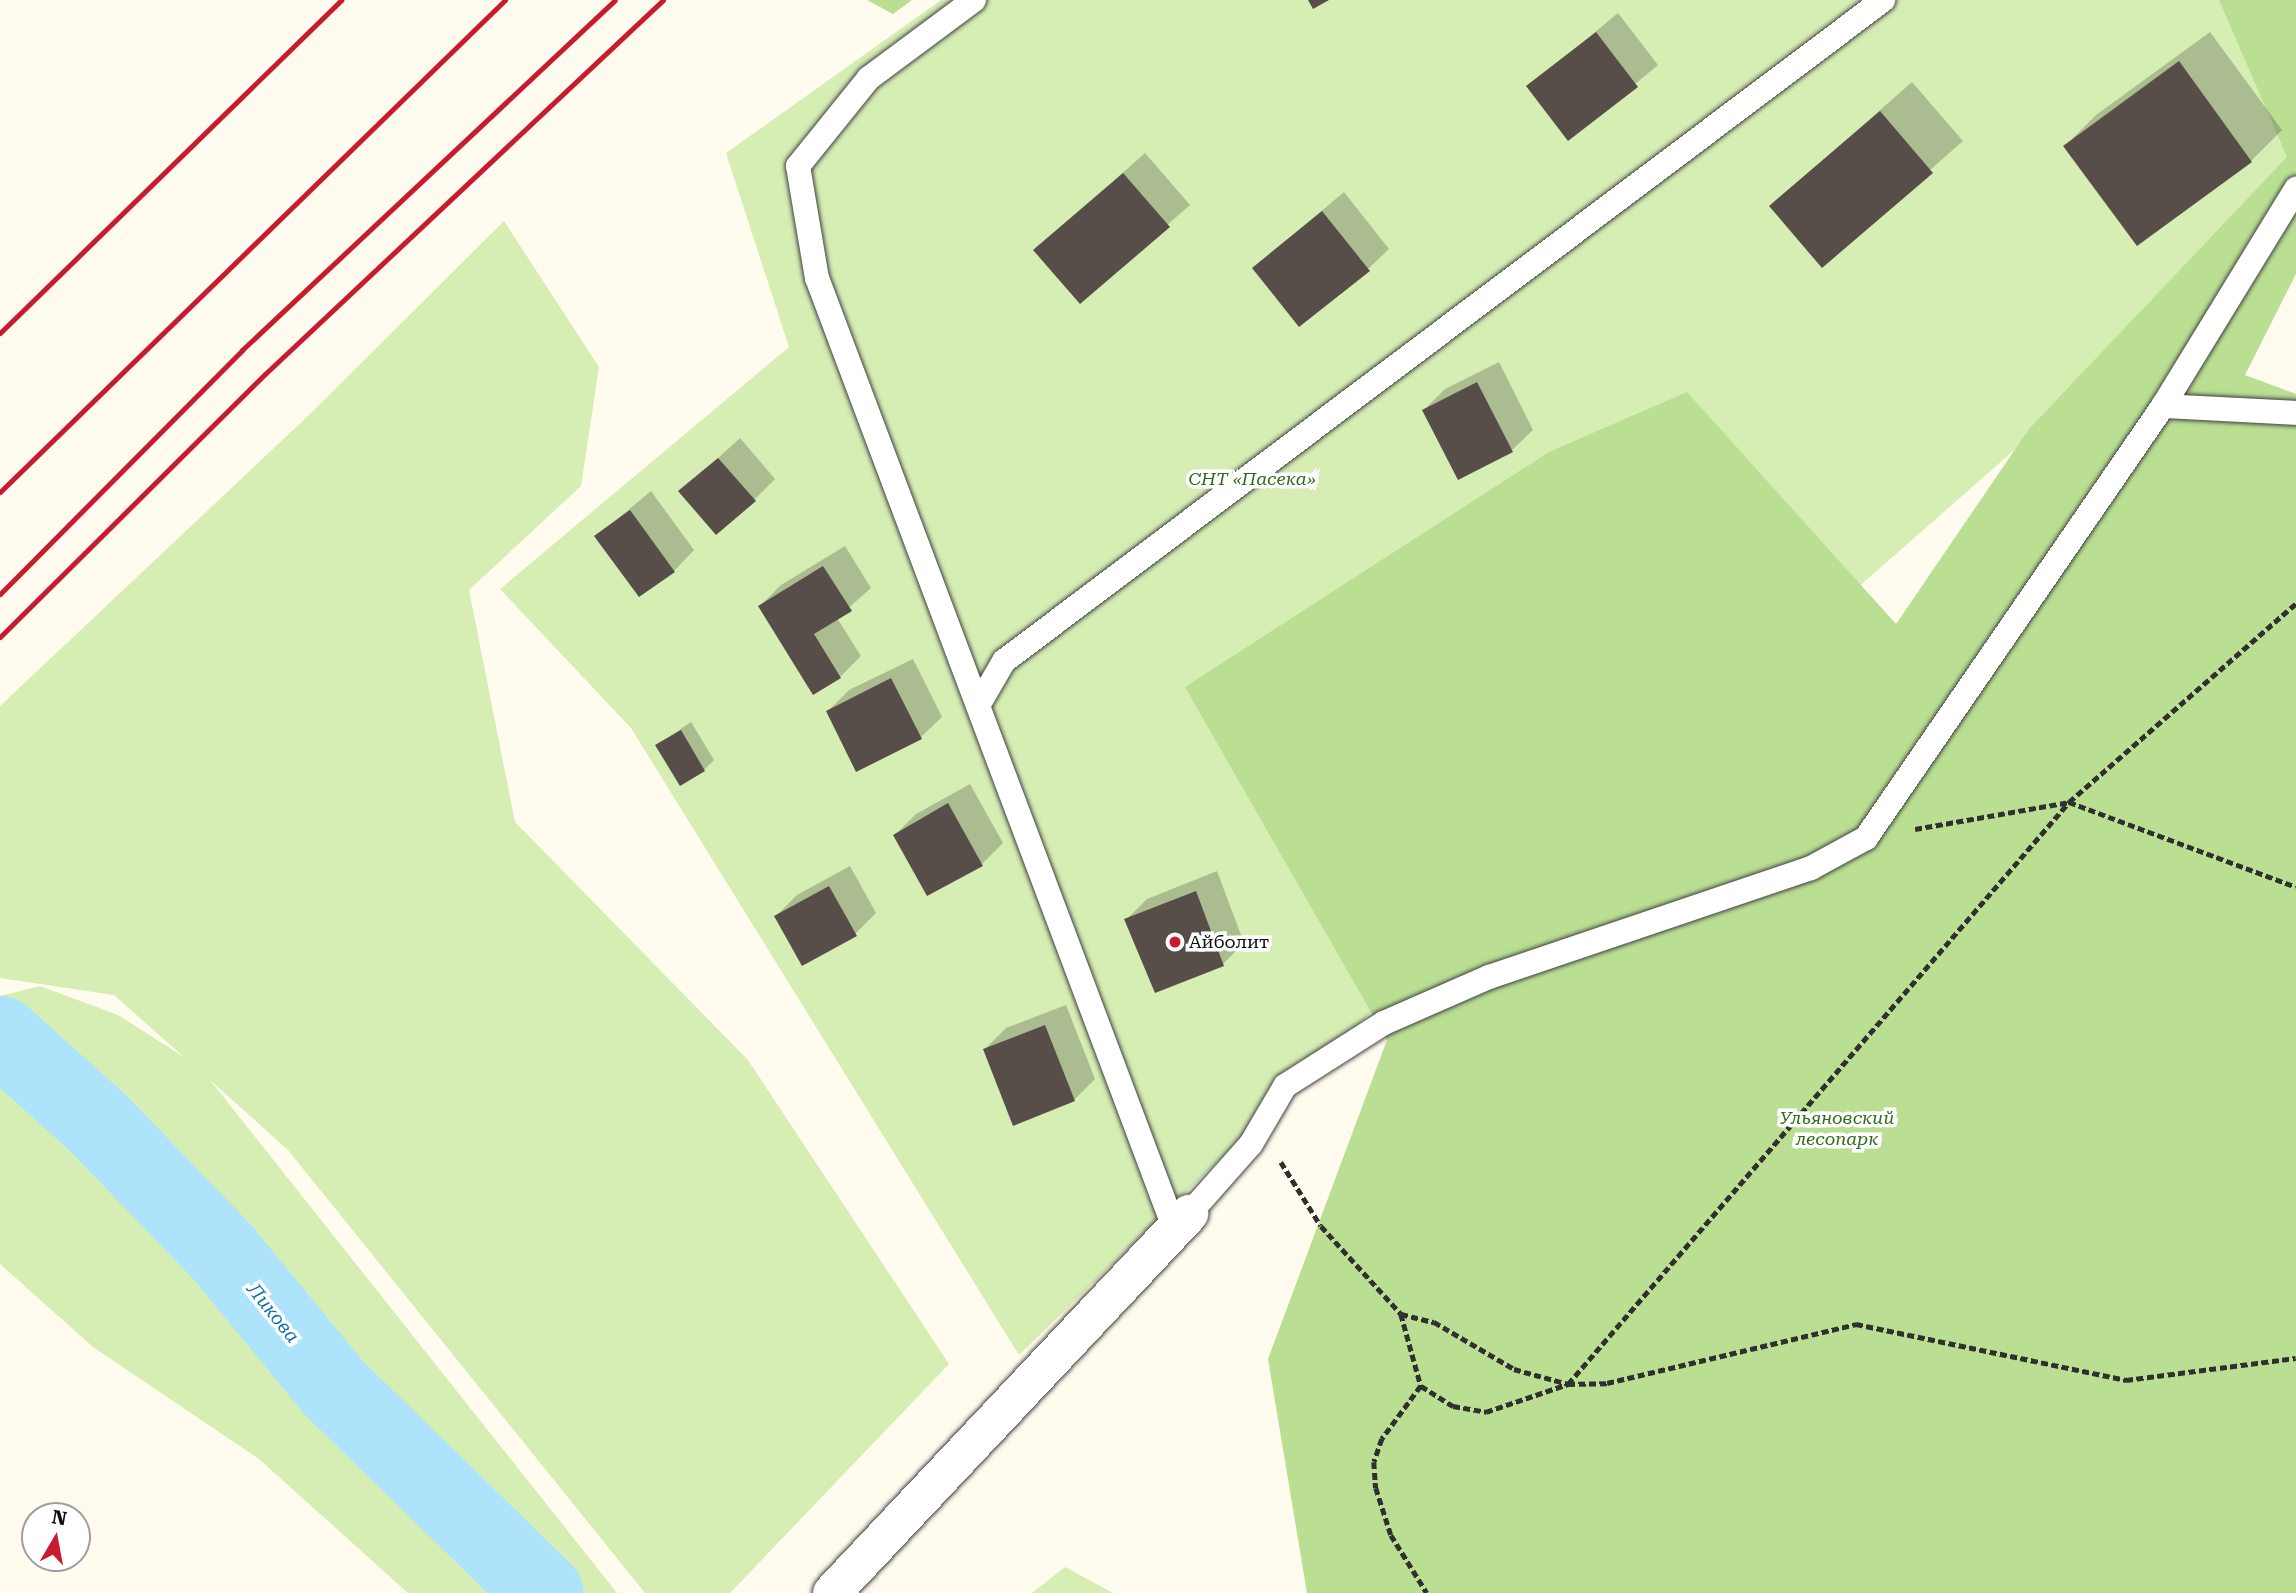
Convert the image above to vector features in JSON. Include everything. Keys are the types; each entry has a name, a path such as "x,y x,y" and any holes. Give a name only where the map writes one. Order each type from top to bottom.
{"street":[{"path":"832,1593 1182,1222"}],"lane":[{"path":"974,0 869,78 798,166 817,278 979,704 1182,1222 1251,1144 1285,1086 1384,1023 1489,977 1811,868 1866,838 2163,406 2296,189"},
{"path":"979,704 1004,661 1883,0"},
{"path":"2163,406 2296,414"}],"path":[{"path":"1251,1144 1278,1156 1321,1226 1401,1314 1421,1386 1453,1406 1486,1412 1568,1384 2069,802 2296,603"},
{"path":"1866,838 2069,802 2296,887"},
{"path":"1401,1314 1434,1322 1514,1369 1568,1384 1607,1383 1856,1324 2126,1380 2296,1358"},
{"path":"1421,1386 1382,1439 1374,1462 1376,1488 1391,1535 1427,1593"}],"green space":[{"path":"867,0 912,0 893,14"},
{"name":"СНТ «Пасека»","path":"941,0 2296,0 2296,144 2241,251 1667,755 1417,967 1019,1355 631,728 500,589 789,347 726,153"},
{"name":"Ульяновский лесопарк","path":"2219,0 2296,0 2296,274 2245,375 2296,394 2296,1593 1307,1593 1268,1359 1387,1040 1185,687 1549,452 1687,392 1896,624 2029,429 2287,157"},
{"path":"504,221 599,367 581,486 469,590 515,822 748,1060 949,1364 730,1593 645,1593 288,1150 210,1080 617,1593 408,1593 259,1459 93,1347 0,1264 0,996 40,986 118,1015 184,1057 114,995 0,978 0,706 309,415"},
{"path":"1065,1567 1113,1593 1032,1593"}],"building":[{"path":"1308,0 1329,0 1313,9"},
{"path":"1596,32 1638,87 1568,141 1526,86"},
{"path":"2179,61 2252,162 2137,246 2063,146"},
{"path":"1880,111 1933,173 1822,268 1769,206"},
{"path":"1123,173 1170,227 1080,304 1033,250"},
{"path":"1322,211 1370,271 1299,327 1252,268"},
{"path":"1477,382 1513,452 1458,480 1422,410"},
{"path":"718,458 756,501 716,535 678,491"},
{"path":"630,510 675,572 639,597 594,536"},
{"path":"823,566 852,611 814,634 841,678 813,695 758,606"},
{"path":"891,678 922,739 856,772 826,711"},
{"path":"681,730 705,771 680,786 655,745"},
{"path":"948,803 983,866 927,896 893,835"},
{"path":"829,886 857,936 802,966 774,916"},
{"name":"Айболит","path":"1196,891 1224,966 1155,993 1124,919"},
{"path":"1045,1025 1075,1101 1013,1126 983,1049"}],"waterway":[{"name":"Ликова","path":"0,1035 98,1123 223,1253 334,1388 544,1593"}],"railway":[{"path":"0,333 341,0"},
{"path":"0,492 505,0"},
{"path":"0,594 242,350 615,0"},
{"path":"0,637 265,374 663,0"}],"place":[{"name":"Айболит","path":"1175,942"}]}
